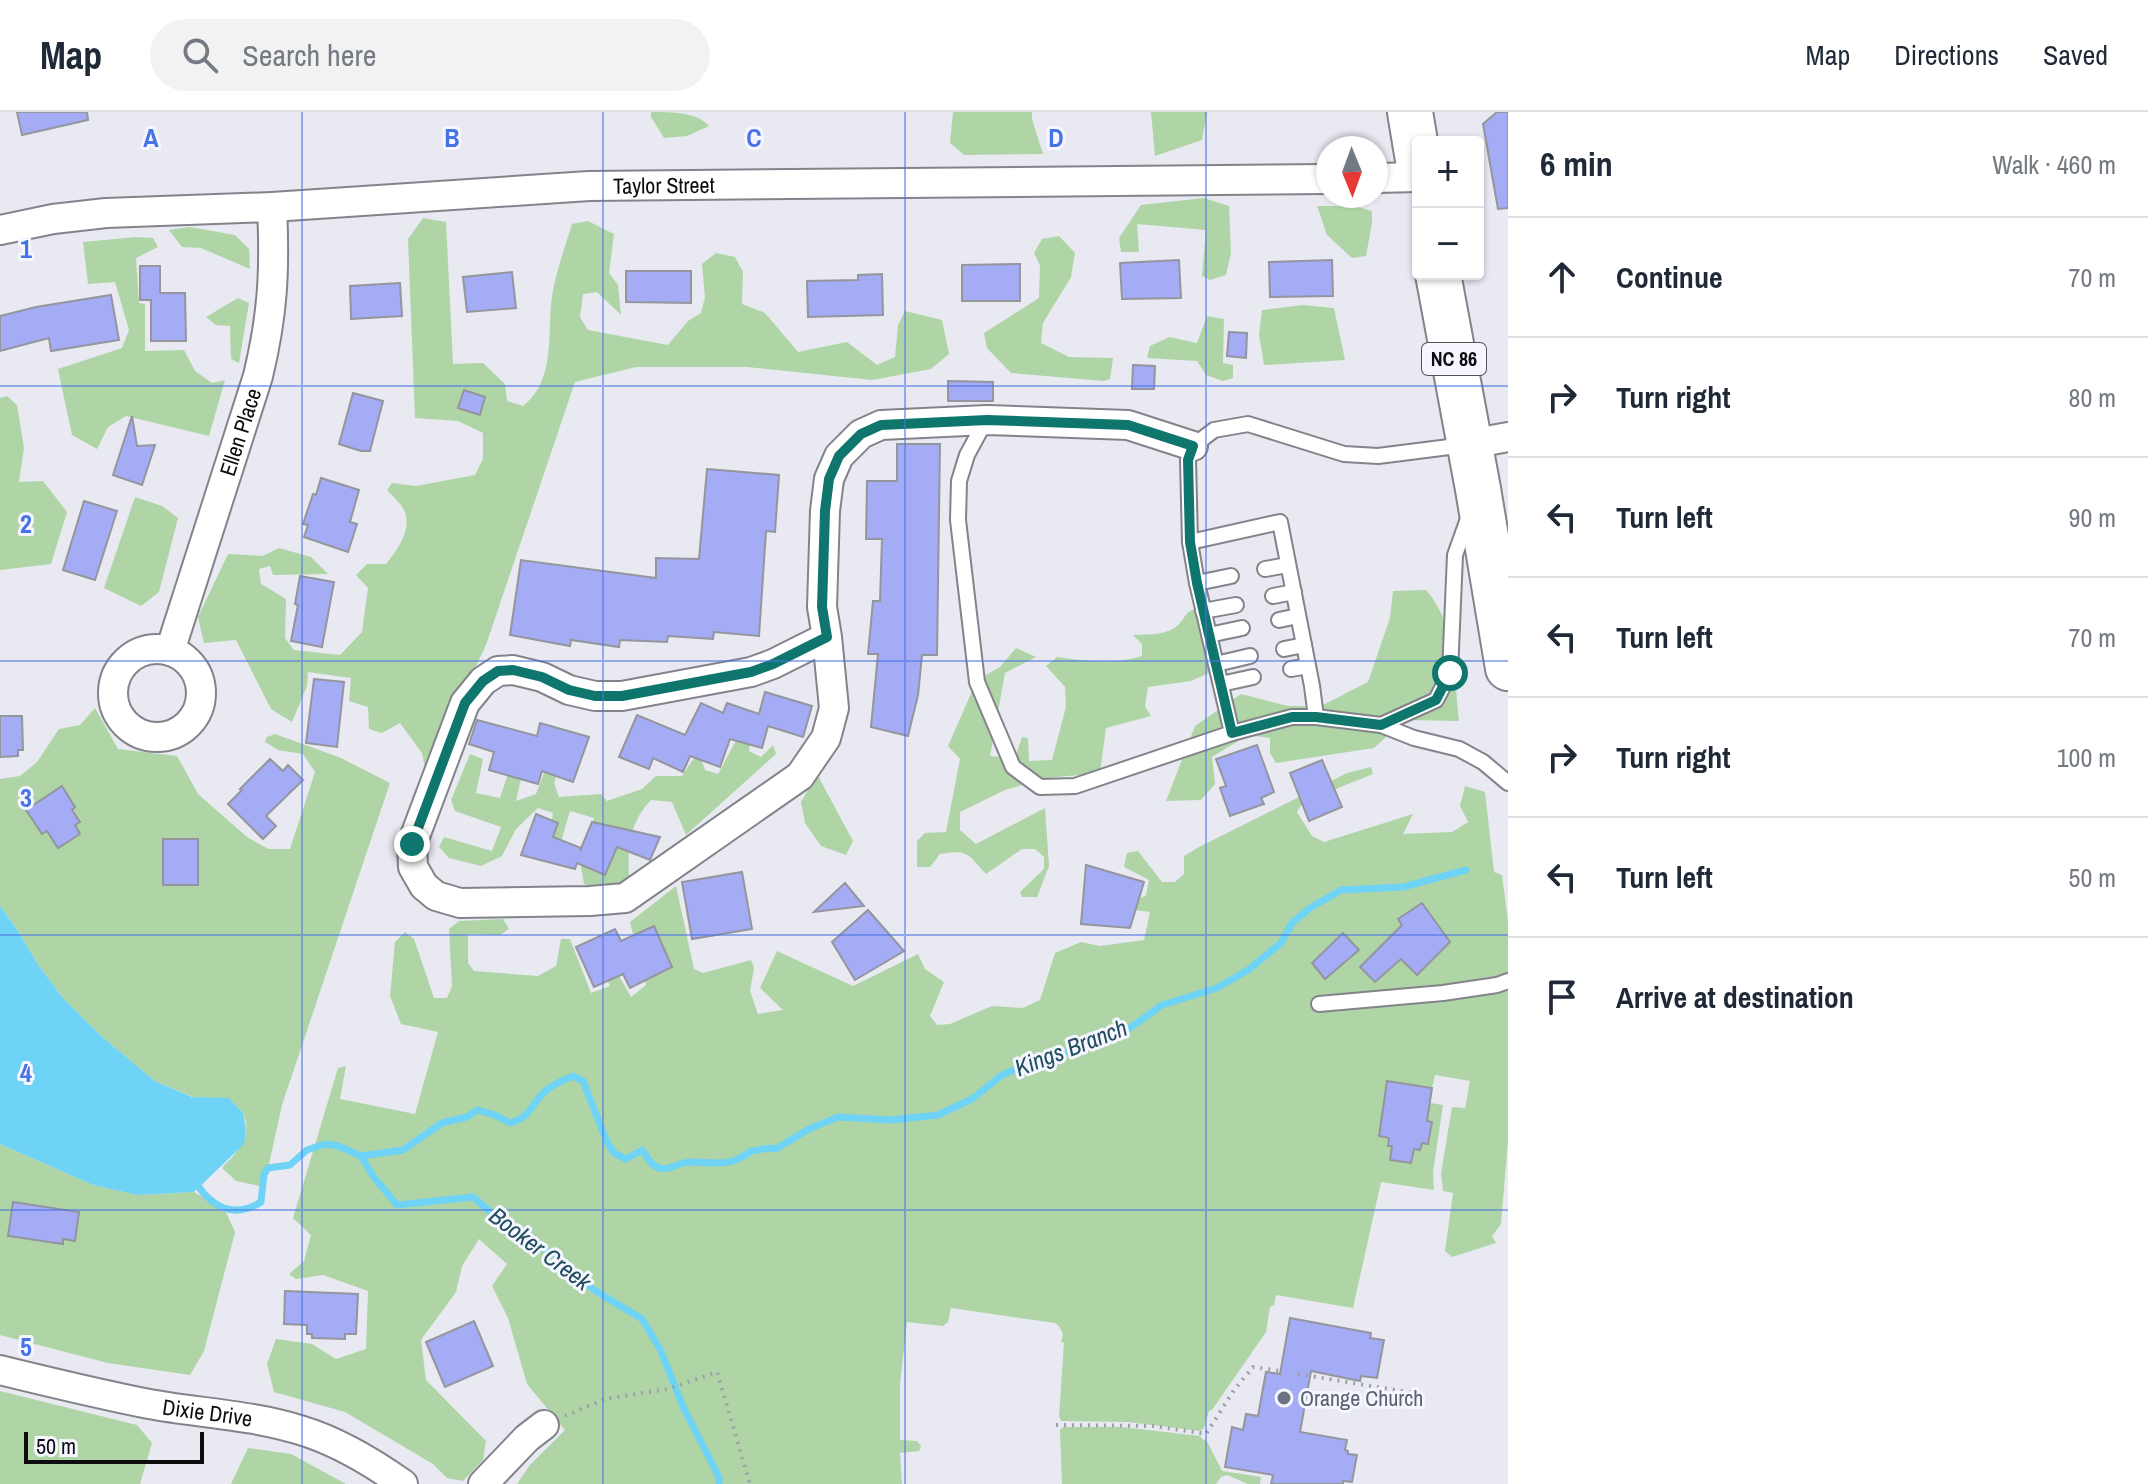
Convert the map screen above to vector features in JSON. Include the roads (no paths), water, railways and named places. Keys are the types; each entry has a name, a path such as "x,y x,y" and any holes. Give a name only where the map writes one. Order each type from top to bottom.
{"main road":[{"path":"1410,112 1414,136"},
{"name":"NC 86","path":"1440,280 1489,440 1478,489 1508,668"}],"street":[{"path":"1388,178 1412,177"},
{"name":"Taylor Street","path":"0,230 53,219 106,213 272,207 589,186 1316,179"},
{"name":"Ellen Place","path":"170,651 268,336 275,255 272,207"},
{"path":"827,637 751,672 622,696 595,696 569,690 542,677 513,670 498,671 483,681 465,703 412,844 413,867 424,886 436,896 460,903 625,898 800,776 826,738 834,708 827,637 822,607 829,479 839,456 861,434 881,425 987,420 1128,425 1193,446"},
{"name":"Dixie Drive","path":"0,1370 151,1404 278,1424 303,1431 346,1449 403,1484"},
{"path":"483,1484 527,1438 544,1425"}],"lane":[{"path":"987,420 967,455 959,481 958,520 977,682 1013,767 1040,787 1075,786 1232,733 1292,717 1381,725 1414,738 1459,749 1483,762 1508,783"},
{"path":"1232,733 1190,542 1188,460 1193,446 1214,430 1248,424 1344,454 1378,456 1489,440"},
{"path":"1381,725 1436,700 1450,673 1455,555 1478,489"},
{"path":"1190,542 1280,522 1316,717"},
{"path":"1265,569 1288,565"},
{"path":"1197,583 1231,576"},
{"path":"1273,596 1294,592"},
{"path":"1203,611 1236,605"},
{"path":"1279,620 1298,616"},
{"path":"1209,635 1242,628"},
{"path":"1284,649 1304,645"},
{"path":"1216,664 1250,656"},
{"path":"1291,669 1308,666"},
{"path":"1221,684 1253,677"},
{"path":"1319,1004 1443,993 1508,981"}],"water":[{"path":"0,906 63,998 101,1036 155,1081 192,1097 229,1098 243,1113 246,1129 244,1144 194,1192 137,1195 93,1185 0,1144"}],"waterway":[{"name":"Kings Branch","path":"361,1156 403,1150 442,1123 467,1117 477,1110 510,1123 517,1121 547,1089 573,1076 583,1081 614,1153 626,1159 642,1150 654,1165 663,1169 686,1162 729,1162 751,1151 776,1149 809,1129 838,1117 891,1120 938,1115 972,1099 1002,1075 1049,1055 1079,1050 1127,1030 1162,1005 1217,988 1248,970 1281,943 1292,923 1341,890 1403,887 1466,870"},
{"name":"Booker Creek","path":"194,1179 214,1203 231,1210 241,1210 261,1202 264,1174 268,1168 290,1165 307,1150 325,1144 361,1156 397,1205 473,1197 521,1238 556,1255 594,1290 642,1319 660,1349 684,1409 719,1477 719,1484"}],"place":[{"name":"Orange Church","path":"1284,1398"}]}
